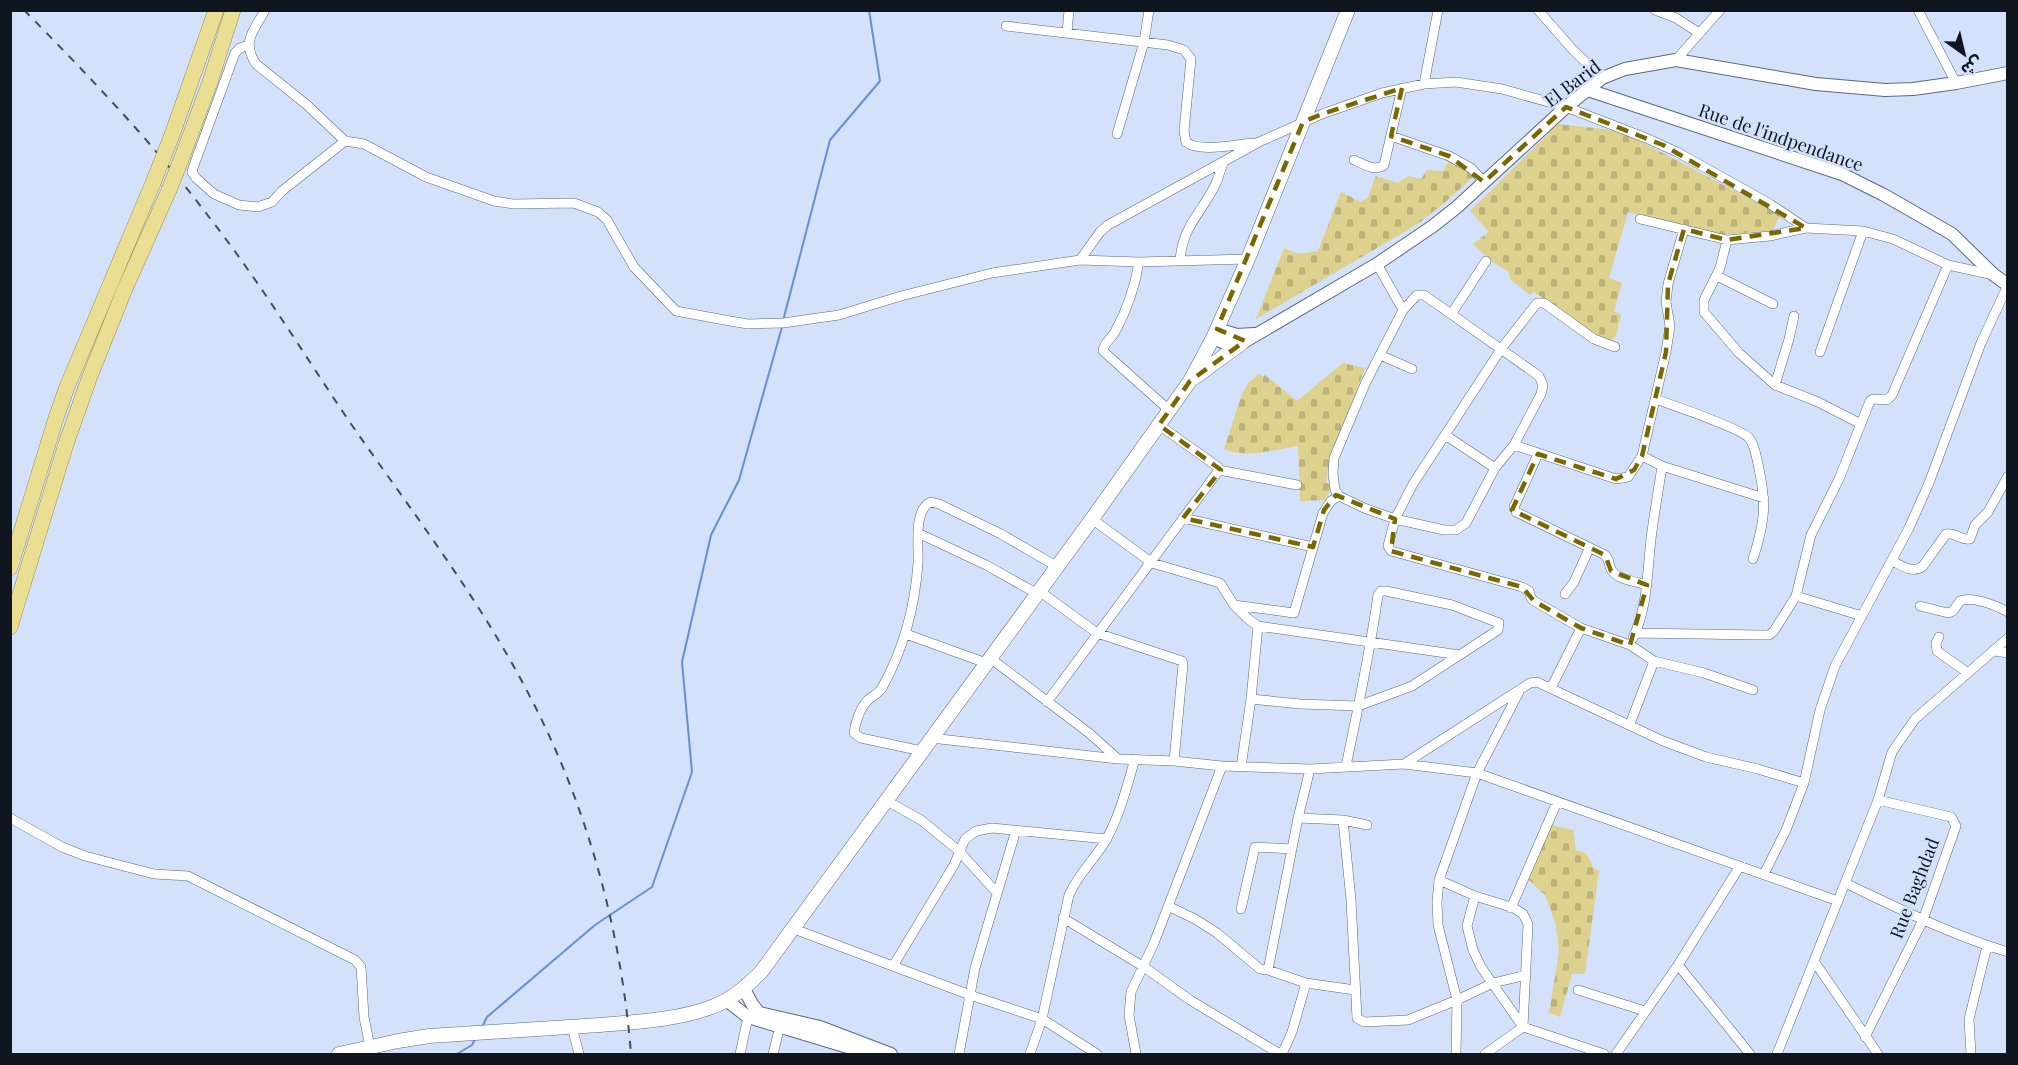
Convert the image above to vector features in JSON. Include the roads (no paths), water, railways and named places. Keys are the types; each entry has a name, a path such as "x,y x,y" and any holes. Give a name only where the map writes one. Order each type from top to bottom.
{"highway":[{"path":"10,568 63,397 172,135 216,10"},
{"path":"10,627 66,444 90,376 181,160 234,10"}],"main road":[{"path":"339,1054 429,1036 572,1027 688,1014 710,1008 726,1000 744,989 761,972 1190,381 1215,334 1248,259 1348,10"},
{"path":"1190,381 1242,343"}],"street":[{"path":"265,10 250,37 249,52 256,64 300,99 345,141 364,144 426,177 494,201 513,204 574,203 598,212 607,220 634,267 676,311 748,324 783,323 839,315 901,296 992,273 1080,260 1139,262 1248,259"},
{"path":"1067,33 1069,10"},
{"path":"1117,134 1144,42 1149,10"},
{"path":"1424,84 1438,10"},
{"path":"1538,10 1602,78"},
{"path":"1655,10 1676,18 1699,33"},
{"path":"1676,60 1720,10"},
{"path":"1918,10 1956,83"},
{"path":"1006,26 1144,42 1184,50 1191,59 1184,131 1187,144 1202,147 1259,142"},
{"path":"249,45 240,48 235,54 193,168 193,174 206,189 239,206 258,207 272,202 282,190 345,141"},
{"name":"El Barid","path":"1242,343 1377,264 1433,226 1566,107 1602,78 1640,65 1676,60 1816,84 1853,88 1913,89 2006,74"},
{"path":"1080,260 1107,225 1259,142 1303,122 1382,93 1424,84 1456,82 1487,86 1566,107 1663,145 1770,204 1806,228"},
{"path":"1354,160 1373,168 1383,167 1402,88"},
{"name":"Rue de l'indpendance","path":"1588,90 1842,174 1952,234 2007,285"},
{"path":"1391,136 1449,156 1471,168 1484,182"},
{"path":"1180,261 1181,247 1191,222 1217,181 1223,163"},
{"path":"1640,219 1727,240 1770,236 1806,228 1863,231 1893,239 1948,265 1994,275"},
{"path":"1514,445 1616,479 1628,477 1642,456 1666,352 1670,326 1666,302 1668,284 1684,229"},
{"path":"1820,352 1863,231"},
{"path":"1727,240 1723,261 1704,300 1704,312 1739,353 1775,385 1818,402 1861,424"},
{"path":"1452,313 1486,261"},
{"path":"1139,262 1136,285 1114,334 1104,345 1103,351 1170,411"},
{"path":"1377,264 1403,310"},
{"path":"1635,633 1769,635 1777,627 1796,596 1811,535 1839,479 1870,400 1887,400 1894,392 1948,265"},
{"path":"1717,276 1773,304"},
{"path":"1764,873 1786,830 1804,783 1827,686 1917,510 1981,343 2007,285"},
{"path":"1420,294 1452,313 1539,376 1543,384 1541,394 1514,445 1495,468 1466,523 1456,530 1444,530 1395,519 1364,508 1339,496 1334,486 1334,458 1366,382 1403,310 1420,294"},
{"path":"1615,347 1594,339 1539,302 1533,306 1501,349 1413,484 1395,519 1388,546 1392,551 1522,587 1528,591 1534,602 1581,628 1630,645 1654,661 1704,673 1753,690"},
{"path":"1775,385 1794,316"},
{"path":"1215,334 1258,334"},
{"path":"1215,334 1227,344 1242,343"},
{"path":"1380,355 1412,369"},
{"path":"1655,399 1747,436 1755,453 1764,498 1762,529 1753,560"},
{"path":"1159,425 1218,467 1219,470 1297,485"},
{"path":"1445,435 1495,468"},
{"path":"1538,454 1515,510 1524,517 1608,557 1611,570 1617,574 1647,585"},
{"path":"1642,456 1662,466 1764,498"},
{"path":"1630,645 1647,585 1662,466"},
{"path":"1047,702 1219,470"},
{"path":"1892,561 1913,571 1923,566 1946,534 1951,533 1966,540 1970,539 1975,525 1988,513 2007,476"},
{"path":"1291,631 1294,613 1324,510 1331,501 1339,496"},
{"path":"922,751 861,738 854,733 863,706 882,688 906,634 918,564 919,519 924,507 933,502 1001,534 1056,566"},
{"path":"1183,518 1313,547"},
{"path":"1092,519 1152,563 1220,583 1234,605 1258,626 1460,655"},
{"path":"918,533 1037,592 1097,633 1182,661 1174,761"},
{"path":"1565,594 1574,582 1589,549"},
{"path":"1251,699 1358,706 1412,686 1498,630 1498,623 1452,605 1380,591 1371,644 1358,706 1346,766"},
{"path":"1796,596 1862,616"},
{"path":"1920,606 1948,614 1960,601 1968,599 2007,612"},
{"path":"1234,605 1294,613"},
{"path":"1241,767 1258,626"},
{"path":"1551,688 1581,628"},
{"path":"906,634 988,661 1089,732 1118,759"},
{"path":"1939,636 1936,651 1968,673"},
{"path":"1777,1054 1878,800 1886,771 1900,738 1915,719 2007,638"},
{"path":"1994,651 2007,654"},
{"path":"1630,724 1654,661"},
{"path":"1404,764 1535,681 1663,741 1706,757 1804,783"},
{"path":"1456,1054 1457,1000 1438,925 1439,880 1478,773 1520,689"},
{"path":"931,738 1118,759 1222,766 1310,769 1404,764 1478,773 1838,901"},
{"path":"1030,1054 1042,1019 1063,918 1072,888 1107,839 1124,796 1135,759"},
{"path":"1136,1054 1129,1006 1131,992 1144,967 1222,766"},
{"path":"1268,970 1310,769"},
{"name":"Rue Baghdad","path":"1864,1037 1923,920 1956,826 1951,817 1878,800"},
{"path":"887,801 921,820 959,851 997,893"},
{"path":"1511,908 1557,802"},
{"path":"10,818 62,847 85,856 154,873 188,876 355,960 361,967 364,1017 370,1047"},
{"path":"1298,818 1343,820 1367,825"},
{"path":"1343,820 1351,900 1357,1018 1364,1022 1408,1020 1493,984 1526,975"},
{"path":"893,966 954,865 965,839 976,831 992,828 1107,839"},
{"path":"959,1054 975,968 1016,830"},
{"path":"1241,909 1255,847 1292,849"},
{"path":"1617,1054 1678,965 1740,866"},
{"path":"1439,880 1475,896 1520,911 1527,921 1523,1027"},
{"path":"1845,883 1923,920 2007,952"},
{"path":"1475,896 1467,920 1468,934 1477,959 1523,1027 1604,1054"},
{"path":"1168,906 1217,933 1260,969 1306,983 1355,990"},
{"path":"1063,918 1281,1054 1290,1036 1306,983"},
{"path":"794,929 970,995 1042,1019 1097,1054"},
{"path":"1971,1054 1969,1019 1987,946"},
{"path":"1814,961 1864,1037 1878,1054"},
{"path":"1678,965 1750,1054"},
{"path":"744,989 759,1013 820,1027 891,1054"},
{"path":"1578,990 1645,1011"},
{"path":"726,1000 748,1017 871,1054"},
{"path":"740,1054 748,1017"},
{"path":"773,1054 780,1026"},
{"path":"572,1027 579,1054"},
{"path":"1485,1054 1523,1027"}],"waterway":[{"path":"783,321 830,140 880,81 869,10"},
{"path":"482,1027 487,1017 595,925 652,887 692,772 682,662 711,535 739,480 782,327"},
{"path":"457,1054 472,1045 476,1037"}],"railway":[{"path":"24,10 143,136 228,242 264,292 349,421 442,552 507,654 547,732 583,820 597,866 619,960 631,1054"}]}
